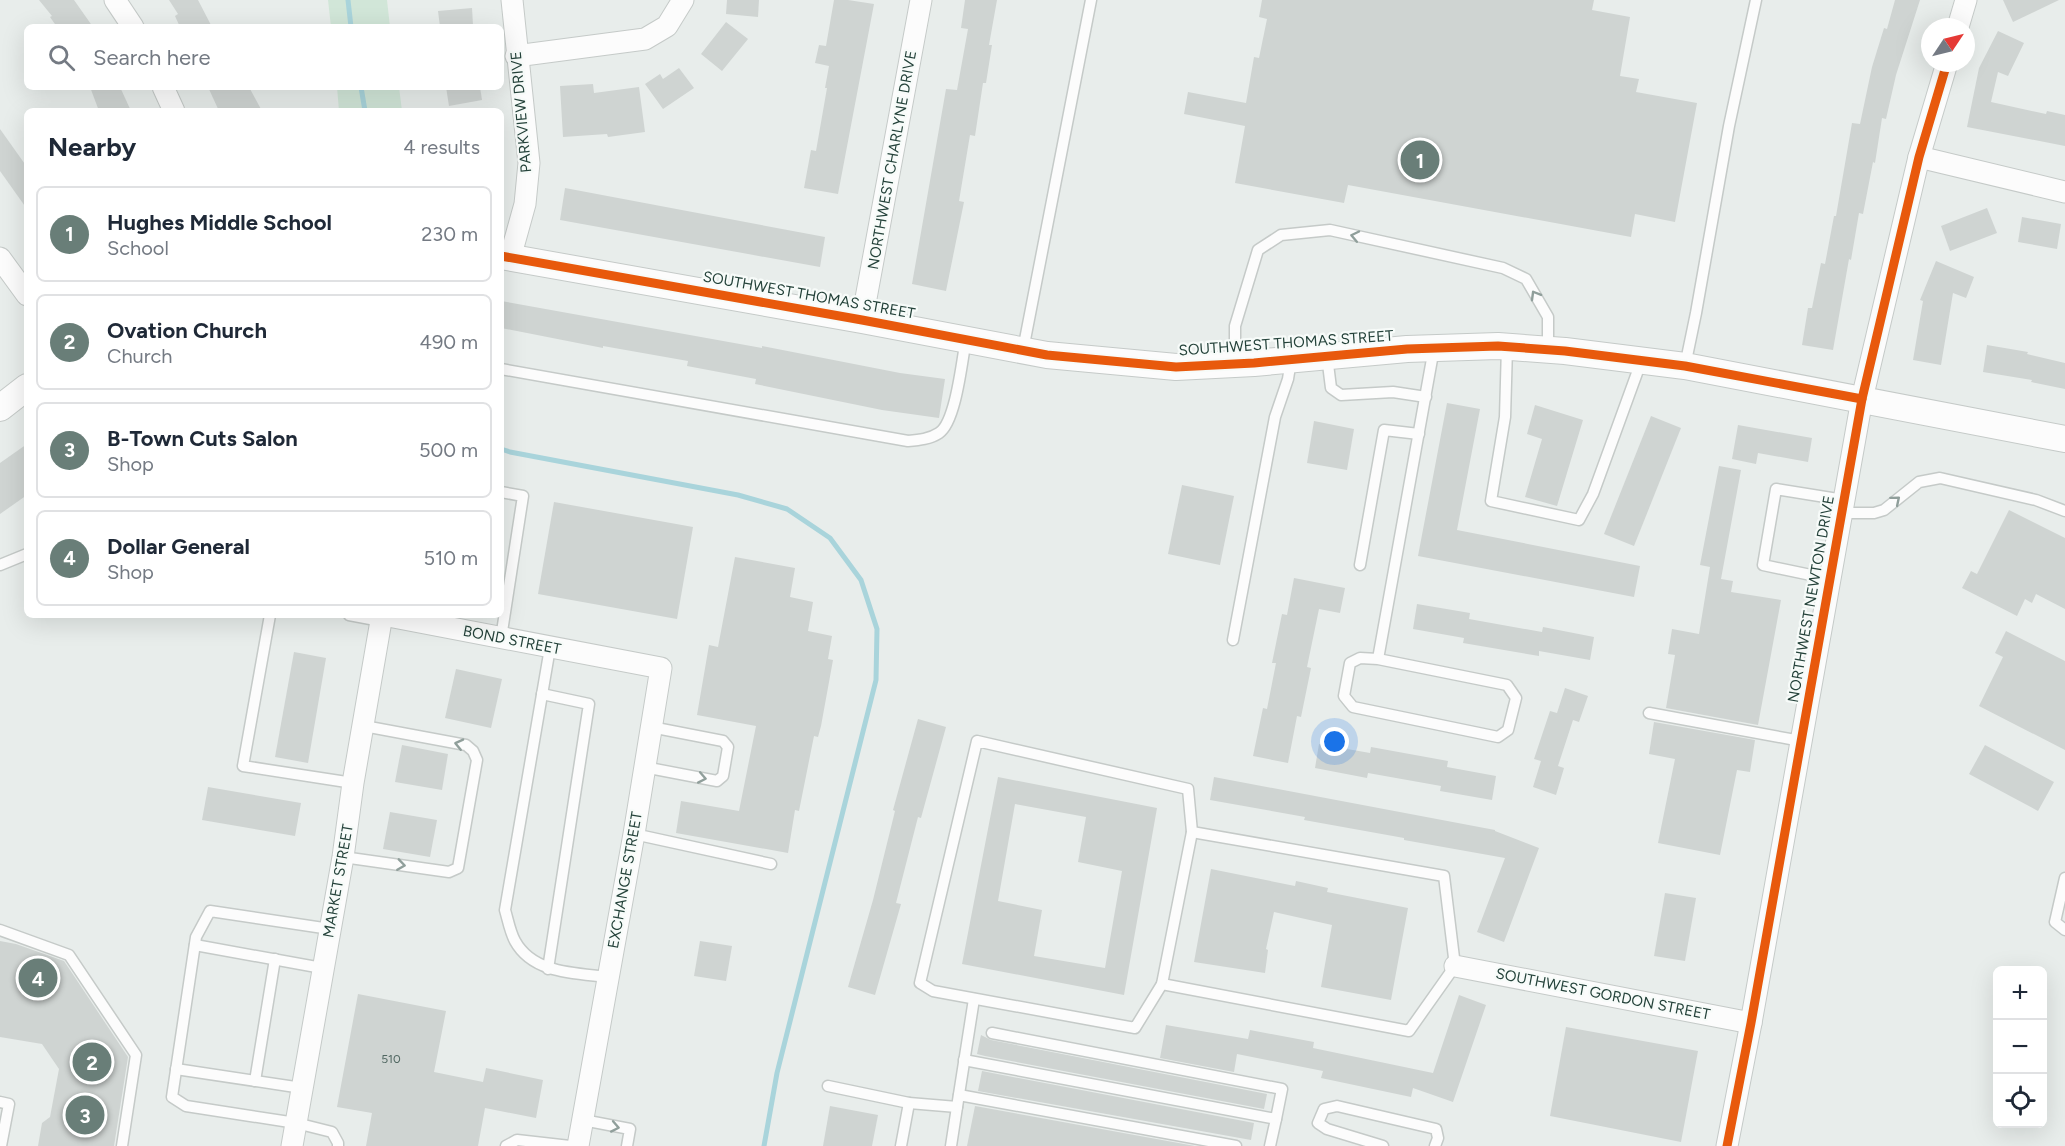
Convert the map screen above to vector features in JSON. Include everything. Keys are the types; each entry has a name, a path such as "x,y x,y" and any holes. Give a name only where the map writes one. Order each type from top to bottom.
{"street":[{"path":"114,0 131,24"},
{"name":"PARKVIEW DRIVE","path":"506,257 525,204 529,163 516,56 512,0"},
{"path":"516,56 645,39 667,26 683,0"},
{"name":"NORTHWEST CHARLYNE DRIVE","path":"862,320 921,0"},
{"path":"1961,18 1966,0"},
{"name":"NORTHWEST NEWTON DRIVE","path":"1727,1146 1862,399 1918,157 1944,72"},
{"path":"164,90 173,108"},
{"path":"1918,157 2065,192"},
{"name":"SOUTHWEST THOMAS STREET","path":"506,257 1047,355 1176,367 1434,348 1507,347 1548,350 1684,366 2065,439"},
{"path":"0,258 24,291"},
{"path":"0,408 24,389"},
{"name":"MARKET STREET","path":"292,1146 343,857 353,783 382,618"},
{"name":"BOND STREET","path":"403,618 424,619 501,638 605,659"},
{"name":"EXCHANGE STREET","path":"578,1146 661,668 605,659"},
{"name":"SOUTHWEST GORDON STREET","path":"1455,966 1751,1023"}],"lane":[{"path":"1023,350 1091,0"},
{"path":"1684,366 1756,0"},
{"path":"1235,364 1235,326 1258,250 1281,235 1330,230 1503,268 1527,279 1548,317 1548,350"},
{"path":"504,370 908,441 928,438 942,431 951,416 966,339"},
{"path":"1507,347 1505,417 1491,501 1579,520 1593,494 1641,362"},
{"path":"1378,659 1434,348"},
{"path":"1326,356 1331,387 1341,395 1393,392 1426,397"},
{"path":"1233,640 1275,417 1288,379 1291,359"},
{"path":"1360,565 1384,430 1419,434"},
{"path":"1830,579 1763,565 1776,489 1874,513 1884,510 1919,482 1940,478 2036,500 2065,511"},
{"path":"504,493 522,496 504,618"},
{"path":"0,565 24,555"},
{"path":"269,618 243,766 353,783"},
{"path":"501,638 504,618"},
{"path":"550,648 505,910 515,942 533,961 548,969 608,977"},
{"path":"1360,658 1378,659 1507,685 1516,698 1509,730 1498,737 1353,708 1344,696 1350,663 1360,658"},
{"path":"542,694 589,704 548,969"},
{"path":"1649,713 1801,741"},
{"path":"343,857 449,872 458,868 477,760 473,750 466,745 364,726"},
{"path":"644,767 717,781 723,776 728,747 723,741 651,728"},
{"path":"977,741 1188,789 1192,832 1162,984 1135,1028 933,992 920,983 977,741"},
{"path":"1162,984 1408,1031 1455,966 1444,876 1192,832"},
{"path":"634,834 771,864"},
{"path":"2065,878 2055,922 2065,930"},
{"path":"330,929 210,911 196,937 172,1097 186,1106 296,1123 332,1132 338,1146"},
{"path":"0,930 69,955 136,1055 122,1146"},
{"path":"195,945 322,968"},
{"path":"255,1081 275,959"},
{"path":"951,1146 974,999"},
{"path":"992,1033 1282,1089 1270,1146"},
{"path":"964,1060 1276,1119"},
{"path":"176,1069 302,1088"},
{"path":"828,1086 909,1103 957,1107"},
{"path":"959,1095 1236,1146"},
{"path":"0,1102 9,1104 1,1146"},
{"path":"901,1146 909,1103"},
{"path":"1383,1146 1327,1130 1318,1123 1324,1109 1337,1106 1436,1129 1438,1138 1435,1146"},
{"path":"583,1120 630,1130 627,1146"},
{"path":"506,1146 517,1140 570,1146"}],"green space":[{"path":"328,0 387,0 390,24 331,24"},
{"path":"337,90 399,90 402,108 339,108"}],"building":[{"path":"39,0 74,0 91,24 55,24 50,17 52,16"},
{"path":"169,0 198,0 210,24 179,24 175,16 178,14"},
{"path":"727,0 759,0 758,17 726,14"},
{"path":"834,0 874,4 838,194 804,188 811,150 816,151 829,66 815,63 819,45 826,46"},
{"path":"965,0 997,0 989,45 992,45 986,83 983,83 975,136 970,135 959,201 964,202 946,291 912,284 946,89 957,90 968,29 961,28"},
{"path":"1262,0 1594,0 1592,10 1630,17 1620,76 1639,79 1636,92 1697,103 1675,222 1635,214 1631,237 1348,185 1344,203 1235,183 1245,126 1184,114 1188,92 1246,103 1254,57 1259,58 1267,19 1259,17"},
{"path":"1895,0 1920,0 1896,75 1886,119 1882,118 1875,163 1873,162 1863,214 1859,213 1851,260 1849,259 1833,350 1802,345 1808,308 1812,308 1821,263 1825,264 1834,216 1836,216 1852,123 1860,124 1872,67 1884,28 1887,29"},
{"path":"2003,0 2059,0 2013,22"},
{"path":"472,8 473,24 440,24 438,11"},
{"path":"726,22 748,39 722,71 701,54"},
{"path":"1998,31 2024,43 2008,76 1998,72 1991,102 2046,114 2047,111 2065,115 2065,146 1967,127 1979,68"},
{"path":"679,68 694,88 663,109 645,84 660,74 663,79"},
{"path":"593,84 594,93 639,87 645,132 608,137 607,134 563,137 560,86"},
{"path":"91,90 121,90 130,108 98,108"},
{"path":"209,90 251,90 260,108 218,108"},
{"path":"446,90 480,90 482,100 449,106"},
{"path":"0,129 24,163 24,205 0,171"},
{"path":"565,188 825,237 820,267 560,220"},
{"path":"1987,208 1997,233 1950,251 1941,226"},
{"path":"2022,217 2061,224 2057,249 2018,242"},
{"path":"1936,261 1974,277 1966,298 1953,293 1941,365 1913,360 1923,301 1920,300"},
{"path":"504,302 762,348 762,346 900,373 945,379 939,418 882,410 755,384 756,379 687,366 688,361 603,346 603,348 504,329"},
{"path":"1987,345 2028,352 2027,354 2065,363 2065,389 2031,382 2032,380 1983,372"},
{"path":"1447,403 1480,409 1457,530 1640,566 1634,597 1418,556"},
{"path":"1535,405 1583,420 1557,506 1525,497 1542,439 1527,434"},
{"path":"1651,416 1681,428 1634,546 1604,534"},
{"path":"1314,421 1354,429 1347,470 1307,463"},
{"path":"1738,425 1812,438 1808,462 1758,453 1756,464 1732,459"},
{"path":"24,446 24,497 0,514 0,463"},
{"path":"1719,466 1741,470 1721,579 1733,581 1731,592 1781,600 1758,725 1666,708 1675,655 1668,654 1672,629 1699,634 1710,567 1700,565"},
{"path":"1182,485 1234,496 1220,565 1168,554"},
{"path":"554,502 693,527 677,619 538,594"},
{"path":"2009,510 2065,538 2065,609 2036,594 2032,603 2025,599 2017,616 1962,588 1971,571 1977,574"},
{"path":"735,557 795,568 790,597 813,602 808,631 832,636 828,659 833,660 821,726 818,737 814,736 799,811 795,810 788,853 676,833 681,801 739,811 756,726 697,715 709,645 718,647"},
{"path":"1294,578 1345,588 1340,613 1319,609 1307,667 1311,668 1301,717 1297,716 1288,763 1253,756 1263,708 1267,709 1276,663 1272,663 1282,614 1287,615"},
{"path":"1417,604 1470,613 1469,619 1542,632 1543,627 1594,637 1590,660 1539,651 1539,656 1463,643 1464,638 1413,629"},
{"path":"2006,631 2065,661 2065,750 1979,706 2003,657 1995,653"},
{"path":"294,652 326,658 308,763 275,757"},
{"path":"456,669 502,679 491,728 445,718"},
{"path":"1565,688 1588,696 1579,722 1573,720 1558,766 1564,768 1556,795 1533,787 1541,761 1534,759 1550,711 1557,713"},
{"path":"918,719 946,727 921,818 918,817 896,903 901,904 875,995 848,987 873,900 895,811 893,810"},
{"path":"1654,722 1755,740 1750,772 1737,770 1720,855 1658,843 1675,759 1649,754"},
{"path":"1319,744 1370,753 1371,747 1448,761 1447,767 1496,776 1492,800 1440,791 1441,786 1368,773 1367,778 1315,768"},
{"path":"402,745 448,754 442,790 395,782"},
{"path":"1985,745 2054,782 2038,811 1969,774"},
{"path":"998,777 1157,808 1124,995 962,964","holes":["1015,804 1086,817 1078,862 1122,871 1105,968 1034,956 1042,910 998,901"]},
{"path":"1214,777 1495,830 1539,848 1504,942 1477,932 1505,858 1404,840 1404,838 1304,820 1305,817 1210,800"},
{"path":"208,787 301,803 295,836 202,820"},
{"path":"390,812 437,820 430,857 383,849"},
{"path":"1211,869 1295,886 1296,881 1328,888 1327,892 1408,908 1391,1000 1321,987 1332,925 1274,912 1266,949 1268,950 1265,973 1194,962"},
{"path":"1665,893 1696,898 1685,961 1654,956"},
{"path":"0,941 16,944 64,961 128,1057 114,1146 38,1146 42,1123 50,1117 59,1069 42,1044 0,1037"},
{"path":"700,941 732,946 726,981 694,976"},
{"path":"358,994 446,1011 434,1072 483,1082 486,1068 543,1080 536,1118 485,1108 478,1146 366,1146 372,1113 337,1107"},
{"path":"1459,995 1486,1005 1453,1102 1413,1088 1411,1097 1321,1078 1323,1071 1237,1054 1234,1072 1160,1058 1166,1025 1248,1039 1250,1030 1314,1042 1313,1048 1433,1073"},
{"path":"1566,1027 1698,1051 1681,1142 1550,1116"},
{"path":"981,1035 991,1040 1267,1094 1264,1109 977,1054"},
{"path":"982,1071 1254,1123 1251,1140 978,1091"},
{"path":"830,1106 878,1115 872,1146 823,1146"},
{"path":"975,1106 1195,1146 967,1146"}],"waterway":[{"path":"348,0 351,24"},
{"path":"362,90 364,108"},
{"path":"504,450 738,495 787,509 830,538 861,580 877,629 876,680 777,1073 764,1146"}],"cycle path":[{"path":"1727,1146 1862,399 1919,157 1944,72"},
{"path":"504,257 1047,355 1176,367 1254,363 1407,349 1498,346 1565,351 1685,366 1862,399"}],"place":[{"name":"Hughes Middle School","path":"1420,160"},
{"name":"Dollar General","path":"38,978"},
{"name":"Ovation Church","path":"92,1062"},
{"name":"B-Town Cuts Salon","path":"85,1115"}]}
